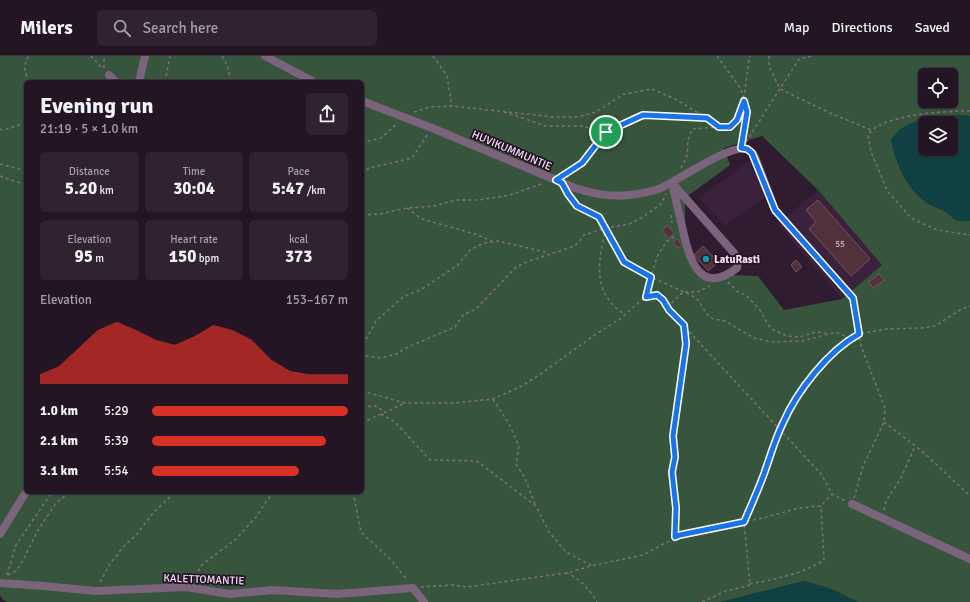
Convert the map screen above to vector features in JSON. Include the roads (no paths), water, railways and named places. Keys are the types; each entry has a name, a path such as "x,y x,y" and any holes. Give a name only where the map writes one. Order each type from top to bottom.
{"street":[{"path":"139,80 145,56"},
{"path":"265,56 310,80"},
{"path":"106,72 114,80"},
{"name":"HUVIKUMMUNTIE","path":"364,102 432,128 591,194 610,197 647,193 672,183 727,152 741,148 747,149 752,153 775,210"},
{"path":"672,183 734,253 738,260 737,268 730,273 716,278 708,277 698,270 691,261 672,183"},
{"path":"0,534 25,494"},
{"path":"852,504 970,559"},
{"name":"KALETTOMANTIE","path":"0,583 96,591 186,587 230,594 272,590 337,594 413,588 424,602"}],"place":[{"name":"LatuRasti","path":"706,259"}]}
